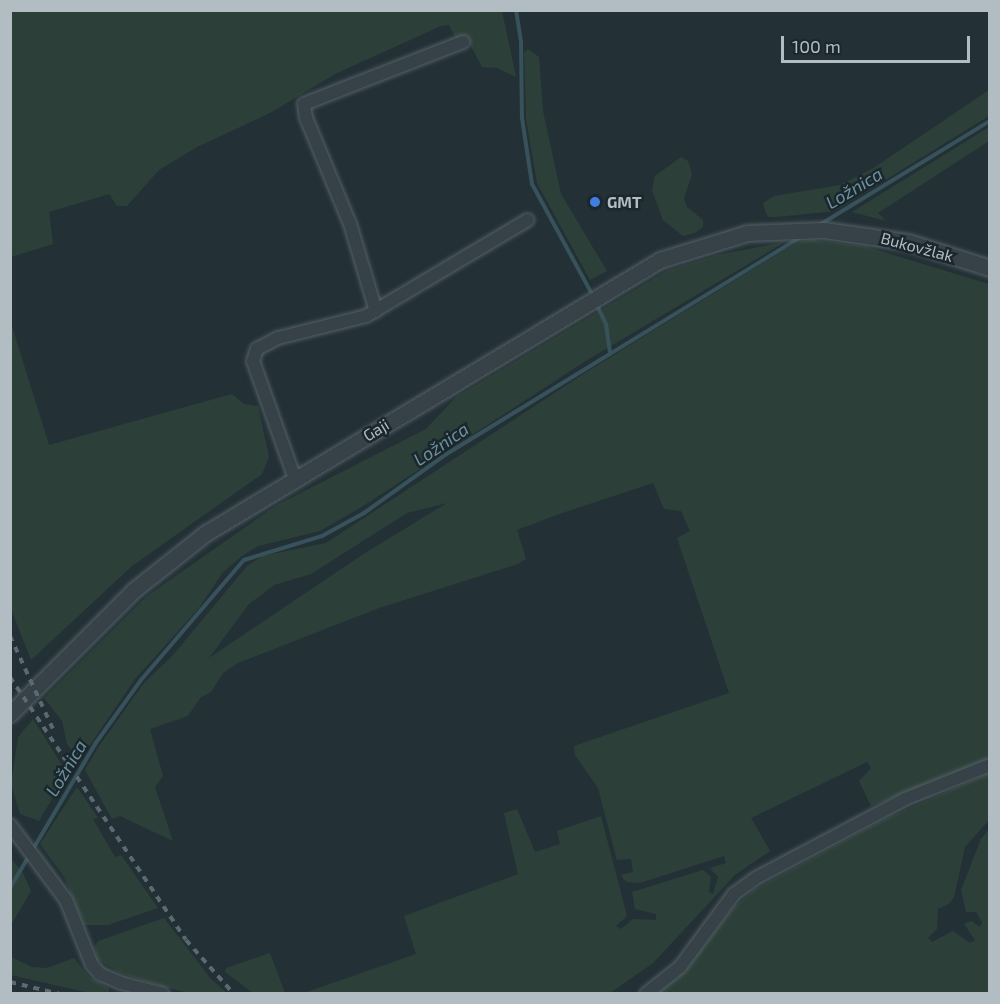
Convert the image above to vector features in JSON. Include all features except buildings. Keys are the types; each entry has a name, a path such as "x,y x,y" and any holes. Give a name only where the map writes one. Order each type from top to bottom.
{"street":[{"path":"376,311 350,224 306,118 304,104 463,42"},
{"path":"295,479 253,361 257,349 278,338 376,311 528,220"},
{"name":"Bukovžlak","path":"790,229 844,231 908,242 990,268"},
{"name":"Gaji","path":"10,714 111,612 169,561 235,514 660,260 689,249 747,233 790,229"},
{"path":"646,993 680,967 734,894 756,878 905,799 990,765"},
{"path":"11,825 51,876 66,900 87,957 100,974 163,993"}],"green space":[{"path":"11,11 502,11 516,77 497,68 482,67 466,37 456,39 449,25 441,26 337,73 270,113 197,147 159,170 127,206 117,206 109,194 49,212 53,244 11,257"},
{"path":"528,49 539,57 543,111 561,194 607,271 590,280 537,183 526,119 524,53"},
{"path":"989,90 989,116 835,211 768,217 763,203 774,196 840,185 872,169"},
{"path":"989,127 989,141 878,213 886,221 852,212"},
{"path":"681,157 688,161 692,174 684,198 687,207 703,220 703,227 695,233 683,236 663,220 652,190 655,176"},
{"path":"812,240 864,246 989,284 989,759 871,806 859,781 871,768 867,762 751,818 770,851 735,875 653,963 610,993 304,993 416,954 404,916 518,874 504,813 517,809 535,852 560,844 557,831 601,816 627,916 616,926 621,929 633,919 656,920 656,914 635,909 632,892 703,870 711,877 709,892 713,894 718,877 710,868 726,863 724,856 640,883 626,882 621,875 633,872 631,859 617,860 598,788 575,755 574,746 729,693 677,538 690,531 681,511 664,509 653,483 562,513 517,530 526,559 518,564 379,608 238,663 223,673 211,692 201,697 188,716 150,729 163,776 155,787 173,841 120,816 112,819 85,770 99,746 144,683 174,654 247,566 262,556 326,543 588,371 797,242","holes":["447,503 365,553 209,658 248,605 274,585 311,574 407,513"]},
{"path":"785,242 584,362 360,508 320,531 258,546 242,556 223,572 199,608 135,679 79,761 67,744 62,721 44,698 147,596 277,505 426,429 456,397 668,270 717,255"},
{"path":"10,320 49,445 232,394 244,404 258,406 269,457 262,474 132,566 31,660 11,609"},
{"path":"33,719 67,773 39,821 20,814 11,784 18,737"},
{"path":"989,773 989,820 965,847 954,897 949,904 938,909 937,929 928,938 932,942 953,931 970,943 975,940 964,924 971,921 980,927 982,922 976,912 966,912 961,890 981,839 989,829 989,993 658,993 685,971 733,908 755,889 885,819"},
{"path":"77,787 98,818 93,819 115,857 121,855 158,908 108,925 84,925 64,877 40,844"},
{"path":"11,859 22,871 31,891 11,925"},
{"path":"164,918 211,979 227,993 189,993 164,987 120,973 97,959 95,946 98,941"},
{"path":"270,953 285,993 253,993 225,972 226,968"},
{"path":"11,957 32,967 47,968 74,958 88,976 109,988 109,993 90,993 11,975"}],"waterway":[{"path":"516,10 521,41 522,118 532,184 593,296"},
{"name":"Ložnica","path":"821,224 990,121"},
{"name":"Ložnica","path":"10,888 95,744 141,680 244,560 322,536 364,513 445,455 802,236"},
{"path":"596,303 606,324 610,352"}],"railway":[{"path":"10,636 53,729"},
{"path":"10,677 186,940 234,994"},
{"path":"10,982 60,994"}],"place":[{"name":"GMT","path":"595,202"}]}
